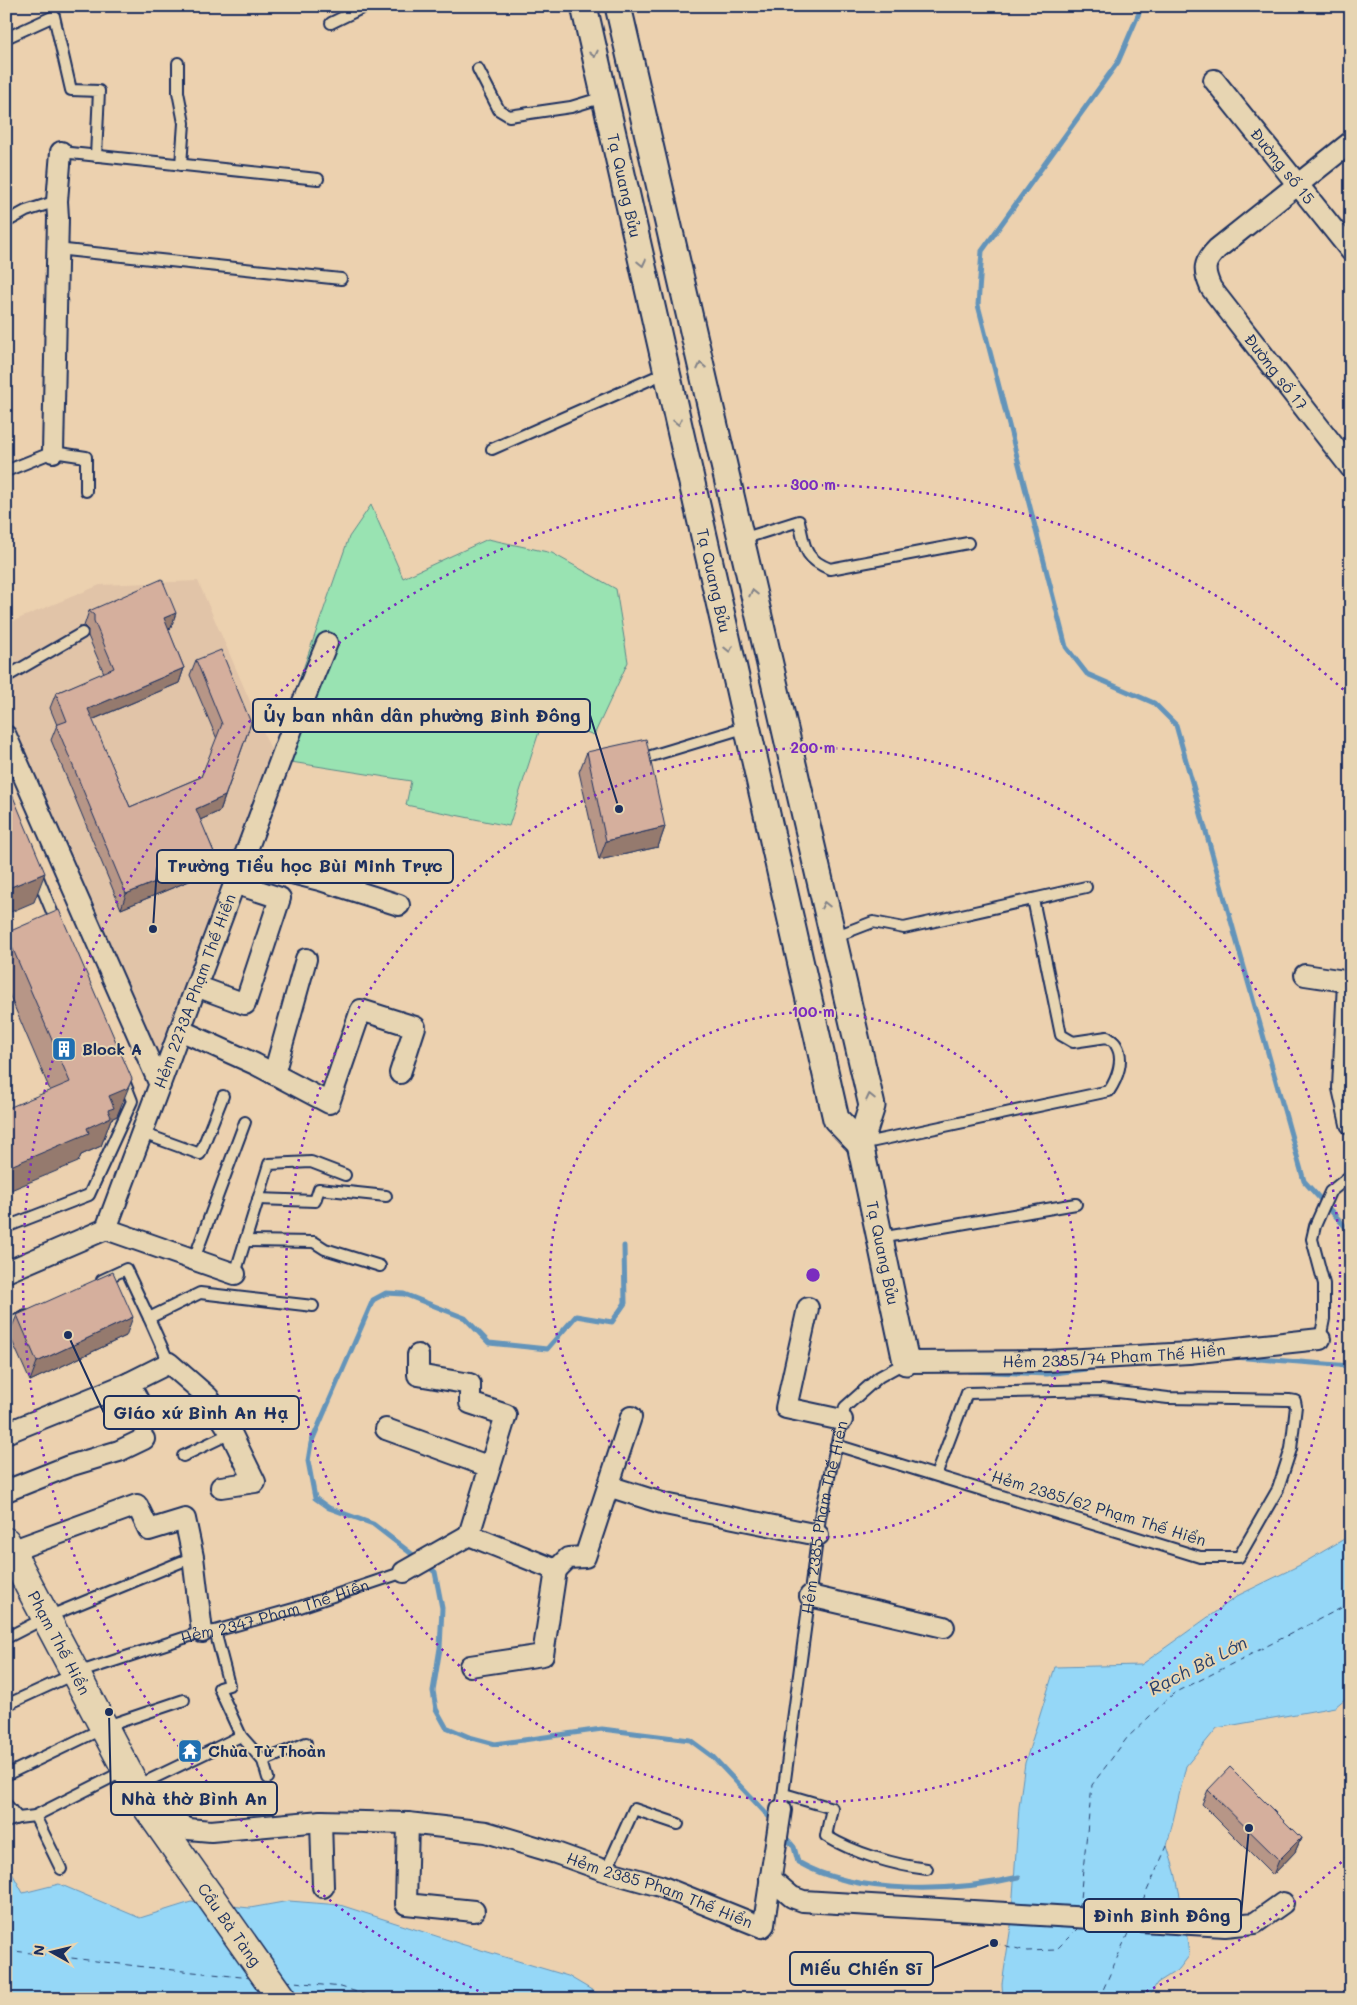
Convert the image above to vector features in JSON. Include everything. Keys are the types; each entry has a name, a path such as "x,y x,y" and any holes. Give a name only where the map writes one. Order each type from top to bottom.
{"main road":[{"name":"Phạm Thế Hiển","path":"9,1552 74,1674 105,1727 135,1786 177,1851"},
{"name":"Cầu Bà Tàng","path":"177,1851 282,1999"}],"street":[{"name":"Tạ Quang Bửu","path":"584,6 836,1119 860,1144"},
{"name":"Tạ Quang Bửu","path":"618,6 872,1106 860,1144 906,1362"},
{"name":"Đường số 15","path":"1214,80 1351,251"},
{"path":"1297,185 1351,142"},
{"path":"618,156 650,145"},
{"path":"53,452 57,201 60,152"},
{"name":"Đường số 17","path":"1297,185 1217,248 1207,258 1204,274 1211,288 1351,468"},
{"name":"Hẻm 2273A Phạm Thế Hiển","path":"106,1229 293,726 327,642"},
{"path":"747,727 782,718"},
{"path":"6,736 160,1085"},
{"path":"243,861 320,880 399,905"},
{"path":"196,986 244,1004 280,898 234,883"},
{"path":"274,1074 306,959"},
{"path":"1305,975 1349,982 1343,1088 1350,1117"},
{"path":"180,1030 274,1074 329,1104 361,1010 415,1027 400,1073"},
{"path":"6,1272 106,1229 235,1274"},
{"path":"808,1308 786,1408 842,1420"},
{"name":"Hẻm 2385/74 Phạm Thế Hiển","path":"906,1362 1056,1360 1189,1353 1320,1339"},
{"path":"418,1355 418,1375 470,1384 470,1403 506,1415 469,1535 556,1570"},
{"path":"6,1433 129,1383 169,1363 208,1397 231,1433 255,1482 221,1487"},
{"path":"129,1383 142,1408"},
{"path":"470,1666 543,1655 556,1570 568,1558 585,1557 631,1417"},
{"path":"386,1429 490,1467"},
{"path":"6,1491 69,1466 119,1451 144,1439"},
{"path":"608,1486 665,1504 818,1535"},
{"path":"9,1552 137,1505 149,1530 185,1520 209,1631"},
{"name":"Hẻm 2347 Phạm Thế Hiển","path":"404,1572 469,1535"},
{"path":"810,1596 944,1627"},
{"name":"Hẻm 2385 Phạm Thế Hiển","path":"135,1786 188,1829 211,1831 321,1821 408,1823 486,1832 556,1853 606,1871 660,1886 762,1927 766,1916 782,1802"},
{"path":"321,1821 323,1887"},
{"path":"408,1823 406,1904 474,1911"},
{"path":"770,1878 792,1897 803,1901 1226,1926 1255,1923 1282,1903"}],"lane":[{"path":"331,23 366,6"},
{"path":"6,38 54,16 71,90 99,91 96,156"},
{"path":"178,63 178,92 184,123 181,165"},
{"path":"478,69 499,110 508,116 571,107 604,97"},
{"path":"60,152 318,179"},
{"path":"6,222 26,211 57,201"},
{"path":"56,250 341,279"},
{"path":"492,449 666,372"},
{"path":"6,471 53,452 86,457 86,491"},
{"path":"741,539 799,521 806,549 811,559 830,569 968,543"},
{"path":"6,677 82,634"},
{"path":"651,756 747,727"},
{"path":"33,866 60,930"},
{"path":"833,937 873,922 904,928 1086,887"},
{"path":"860,1144 1109,1091 1117,1079 1120,1062 1117,1046 1108,1036 1073,1042 1061,1035 1033,899"},
{"path":"6,1227 89,1194 132,1101 117,1065"},
{"path":"142,1133 200,1154 223,1096"},
{"path":"194,1259 245,1122"},
{"path":"235,1274 269,1164 311,1162 345,1175"},
{"path":"1320,1339 1324,1319 1324,1284 1312,1239 1315,1226 1330,1192 1351,1175"},
{"path":"258,1199 314,1201 319,1189 386,1196"},
{"path":"879,1238 1076,1204"},
{"path":"245,1241 314,1242 325,1249 380,1266"},
{"path":"92,1285 126,1269 169,1363"},
{"path":"149,1318 200,1294 313,1306"},
{"path":"6,1325 32,1313"},
{"name":"Hẻm 2385 Phạm Thế Hiển","path":"782,1802 818,1535 845,1407 880,1377 906,1362"},
{"name":"Hẻm 2385/62 Phạm Thế Hiển","path":"836,1445 1200,1557 1239,1557 1278,1489 1291,1449 1296,1406 1295,1401 1288,1400 1168,1398 1101,1390 967,1393 936,1475"},
{"path":"183,1456 231,1433"},
{"path":"6,1638 45,1618 193,1557"},
{"name":"Hẻm 2347 Phạm Thế Hiển","path":"6,1705 74,1674 209,1631 297,1608 404,1572"},
{"path":"209,1631 229,1684 219,1688 241,1736 262,1761 268,1778"},
{"path":"6,1774 105,1727 184,1700"},
{"path":"6,1822 35,1816 135,1786 241,1736"},
{"path":"262,1761 306,1743"},
{"path":"782,1802 832,1808 826,1836 837,1843 905,1866 926,1869"},
{"path":"6,1804 18,1818"},
{"path":"606,1871 634,1809 678,1824"},
{"path":"35,1816 61,1869"}],"shaded area":[{"path":"198,581 272,752 158,1057 6,712 6,624 100,585"}],"green space":[{"path":"371,505 403,578 488,539 552,553 616,589 628,662 594,735 544,716 509,826 406,805 411,781 291,762 278,741 349,537"}],"water":[{"name":"Rạch Bà Lớn","path":"1351,1535 1351,1694 1335,1707 1217,1728 1186,1766 1167,1846 1175,1872 1185,1920 1189,1956 1179,1969 1157,1983 1148,1999 1003,1999 1002,1984 1011,1926 1019,1807 1025,1763 1055,1667 1141,1665 1239,1595 1300,1565"},
{"path":"6,1862 23,1893 59,1884 140,1918 191,1902 250,1908 289,1901 340,1905 568,1976 607,1999 6,1999"}],"building":[{"path":"162,579 176,613 164,618 184,668 88,709 130,807 201,777 222,724 196,660 221,650 251,723 225,796 196,809 216,857 126,894 56,725 67,721 56,693 114,668 94,621 94,615 89,611"},
{"path":"646,739 665,827 606,841 587,752"},
{"path":"6,780 45,873 6,889"},
{"name":"Block A","path":"59,910 132,1079 128,1088 109,1096 114,1108 108,1110 111,1117 87,1128 89,1133 6,1168 6,1109 70,1082 6,933"},
{"path":"113,1272 133,1317 37,1362 17,1315"},
{"path":"1230,1767 1301,1838 1279,1860 1208,1790"}],"waterway":[{"path":"1142,6 1118,62 982,251 978,305 1066,647 1087,674 1154,703 1176,725 1304,1181 1351,1233"},
{"path":"417,1558 373,1524 329,1508 315,1498 308,1461 311,1443 373,1300 386,1293 404,1294 465,1318 489,1343 547,1349 576,1316 612,1322 625,1303 624,1246"},
{"path":"1234,1357 1351,1366"},
{"path":"968,1371 1047,1374 1094,1368"},
{"path":"426,1565 435,1572 442,1608 440,1648 433,1691 436,1709 446,1727 469,1737 495,1744 602,1729 690,1740 713,1757 773,1821"},
{"path":"783,1834 794,1847 798,1862 822,1873 848,1881 877,1886 937,1888 966,1886 1019,1877"}],"ferry route":[{"path":"1079,1908 1092,1785 1127,1738 1173,1694 1351,1603"},
{"path":"1138,1911 1167,1846"},
{"path":"994,1943 1027,1951 1056,1950 1077,1927"},
{"path":"1099,1999 1129,1931"},
{"path":"6,1950 251,1978"},
{"path":"285,1981 341,1987 379,1999"}],"place":[{"name":"Ủy ban nhân dân phường Bình Đông","path":"619,809"},
{"name":"Trường Tiểu học Bùi Minh Trực","path":"153,929"},
{"name":"Block A","path":"64,1049"},
{"name":"Giáo xứ Bình An Hạ","path":"68,1335"},
{"name":"Nhà thờ Bình An","path":"109,1712"},
{"name":"Chùa Từ Thoàn","path":"190,1751"},
{"name":"Đình Bình Đông","path":"1249,1828"},
{"name":"Miếu Chiến Sĩ","path":"994,1943"}]}
